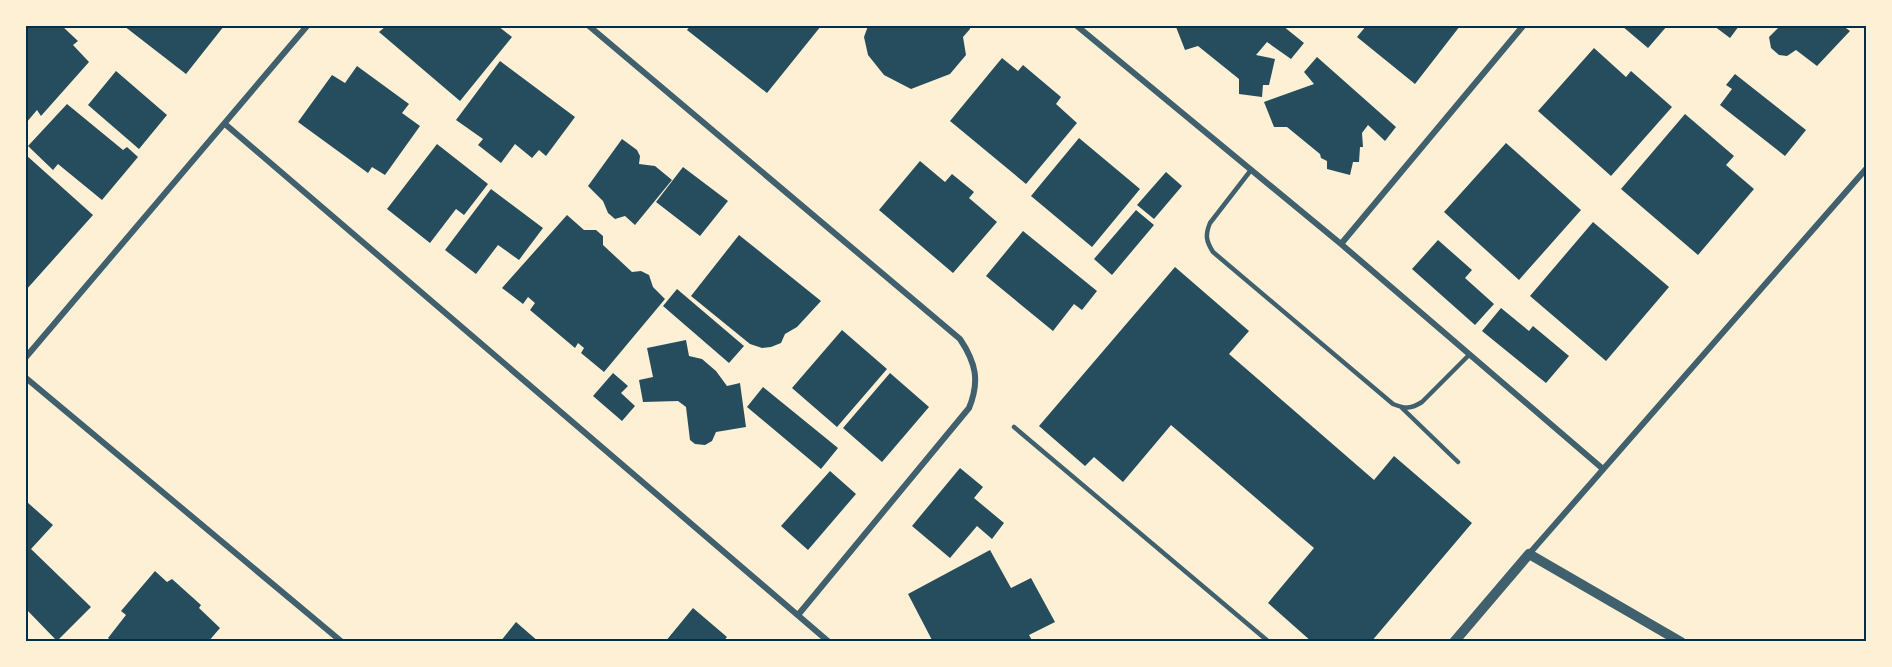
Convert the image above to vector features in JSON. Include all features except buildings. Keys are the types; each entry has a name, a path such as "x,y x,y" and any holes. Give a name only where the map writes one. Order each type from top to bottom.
{"street":[{"path":"26,357 307,26"},
{"path":"589,26 960,339 971,356 977,375 975,392 969,408 798,615"},
{"path":"1077,26 1341,244 1603,469"},
{"path":"1341,244 1523,26"},
{"path":"225,124 830,642"},
{"path":"1454,642 1866,169"},
{"path":"26,378 342,642"},
{"path":"1529,554 1681,642"}],"lane":[{"path":"1251,170 1210,223 1206,233 1207,244 1213,252 1393,404 1402,408 1458,462"},
{"path":"1402,408 1413,408 1422,402 1469,355"},
{"path":"1014,427 1269,642"}]}
